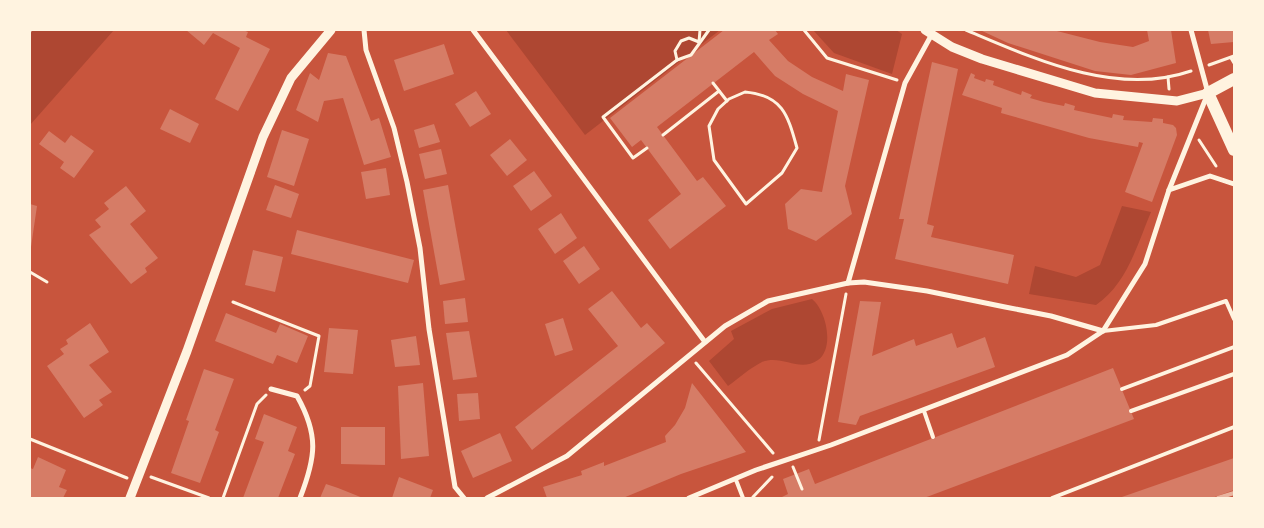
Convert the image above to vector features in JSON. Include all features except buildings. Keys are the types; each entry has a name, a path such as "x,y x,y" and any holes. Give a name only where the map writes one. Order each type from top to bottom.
{"main road":[{"path":"1234,79 1208,93 1234,150"}],"street":[{"path":"130,498 187,350 263,137 291,78 331,30"},
{"path":"364,30 366,50 394,128 408,182 420,248 429,329 455,486 464,498"},
{"path":"473,30 705,342"},
{"path":"689,498 736,480 756,470 924,411 1067,355 1103,331 1144,264 1169,190 1208,93 1191,30"},
{"path":"848,283 904,83 929,32 952,47 982,60 1094,93 1177,101 1208,93"},
{"path":"1169,190 1210,176 1234,184"},
{"path":"487,498 567,456 725,326 768,301 848,283 864,282 927,291 1051,316 1103,331"},
{"path":"271,389 296,396 310,419 314,454 300,498"}],"lane":[{"path":"1103,331 1156,325 1226,301 1234,318"},
{"path":"1122,390 1234,347"},
{"path":"1131,411 1234,374"},
{"path":"924,411 933,437"},
{"path":"1052,498 1234,428"},
{"path":"736,480 743,498"}],"path":[{"path":"699,42 700,30"},
{"path":"647,148 633,158 603,117 677,60 691,55 709,30"},
{"path":"804,30 827,58 904,83"},
{"path":"966,30 1048,63 1089,75 1136,80 1175,77 1232,57 1234,63"},
{"path":"677,60 675,51 681,41 689,38 699,42"},
{"path":"713,83 727,101"},
{"path":"663,135 719,91"},
{"path":"745,92 762,94 776,101 788,118 797,148 782,173 746,204 714,160 709,126 718,110 727,101 745,92"},
{"path":"1193,130 1226,181"},
{"path":"30,272 47,282"},
{"path":"817,449 848,283"},
{"path":"233,302 319,336 310,386 296,396"},
{"path":"689,355 772,453 789,459 802,490"},
{"path":"223,498 257,404 271,389"},
{"path":"30,439 135,482"},
{"path":"789,471 794,469"},
{"path":"753,498 764,483 779,474"},
{"path":"155,479 209,498"}],"shaded area":[{"path":"30,30 114,30 30,125"},
{"path":"506,30 720,30 585,135"},
{"path":"813,30 896,30 902,34 892,74 834,53"},
{"path":"1122,206 1151,212 1130,263 1116,286 1107,296 1096,305 1029,294 1035,266 1076,277 1100,265"},
{"path":"812,299 821,311 827,329 826,347 818,360 804,365 777,360 762,362 728,386 709,361 734,339 731,331 772,309"}],"railway":[{"path":"1218,498 1234,493"}]}
